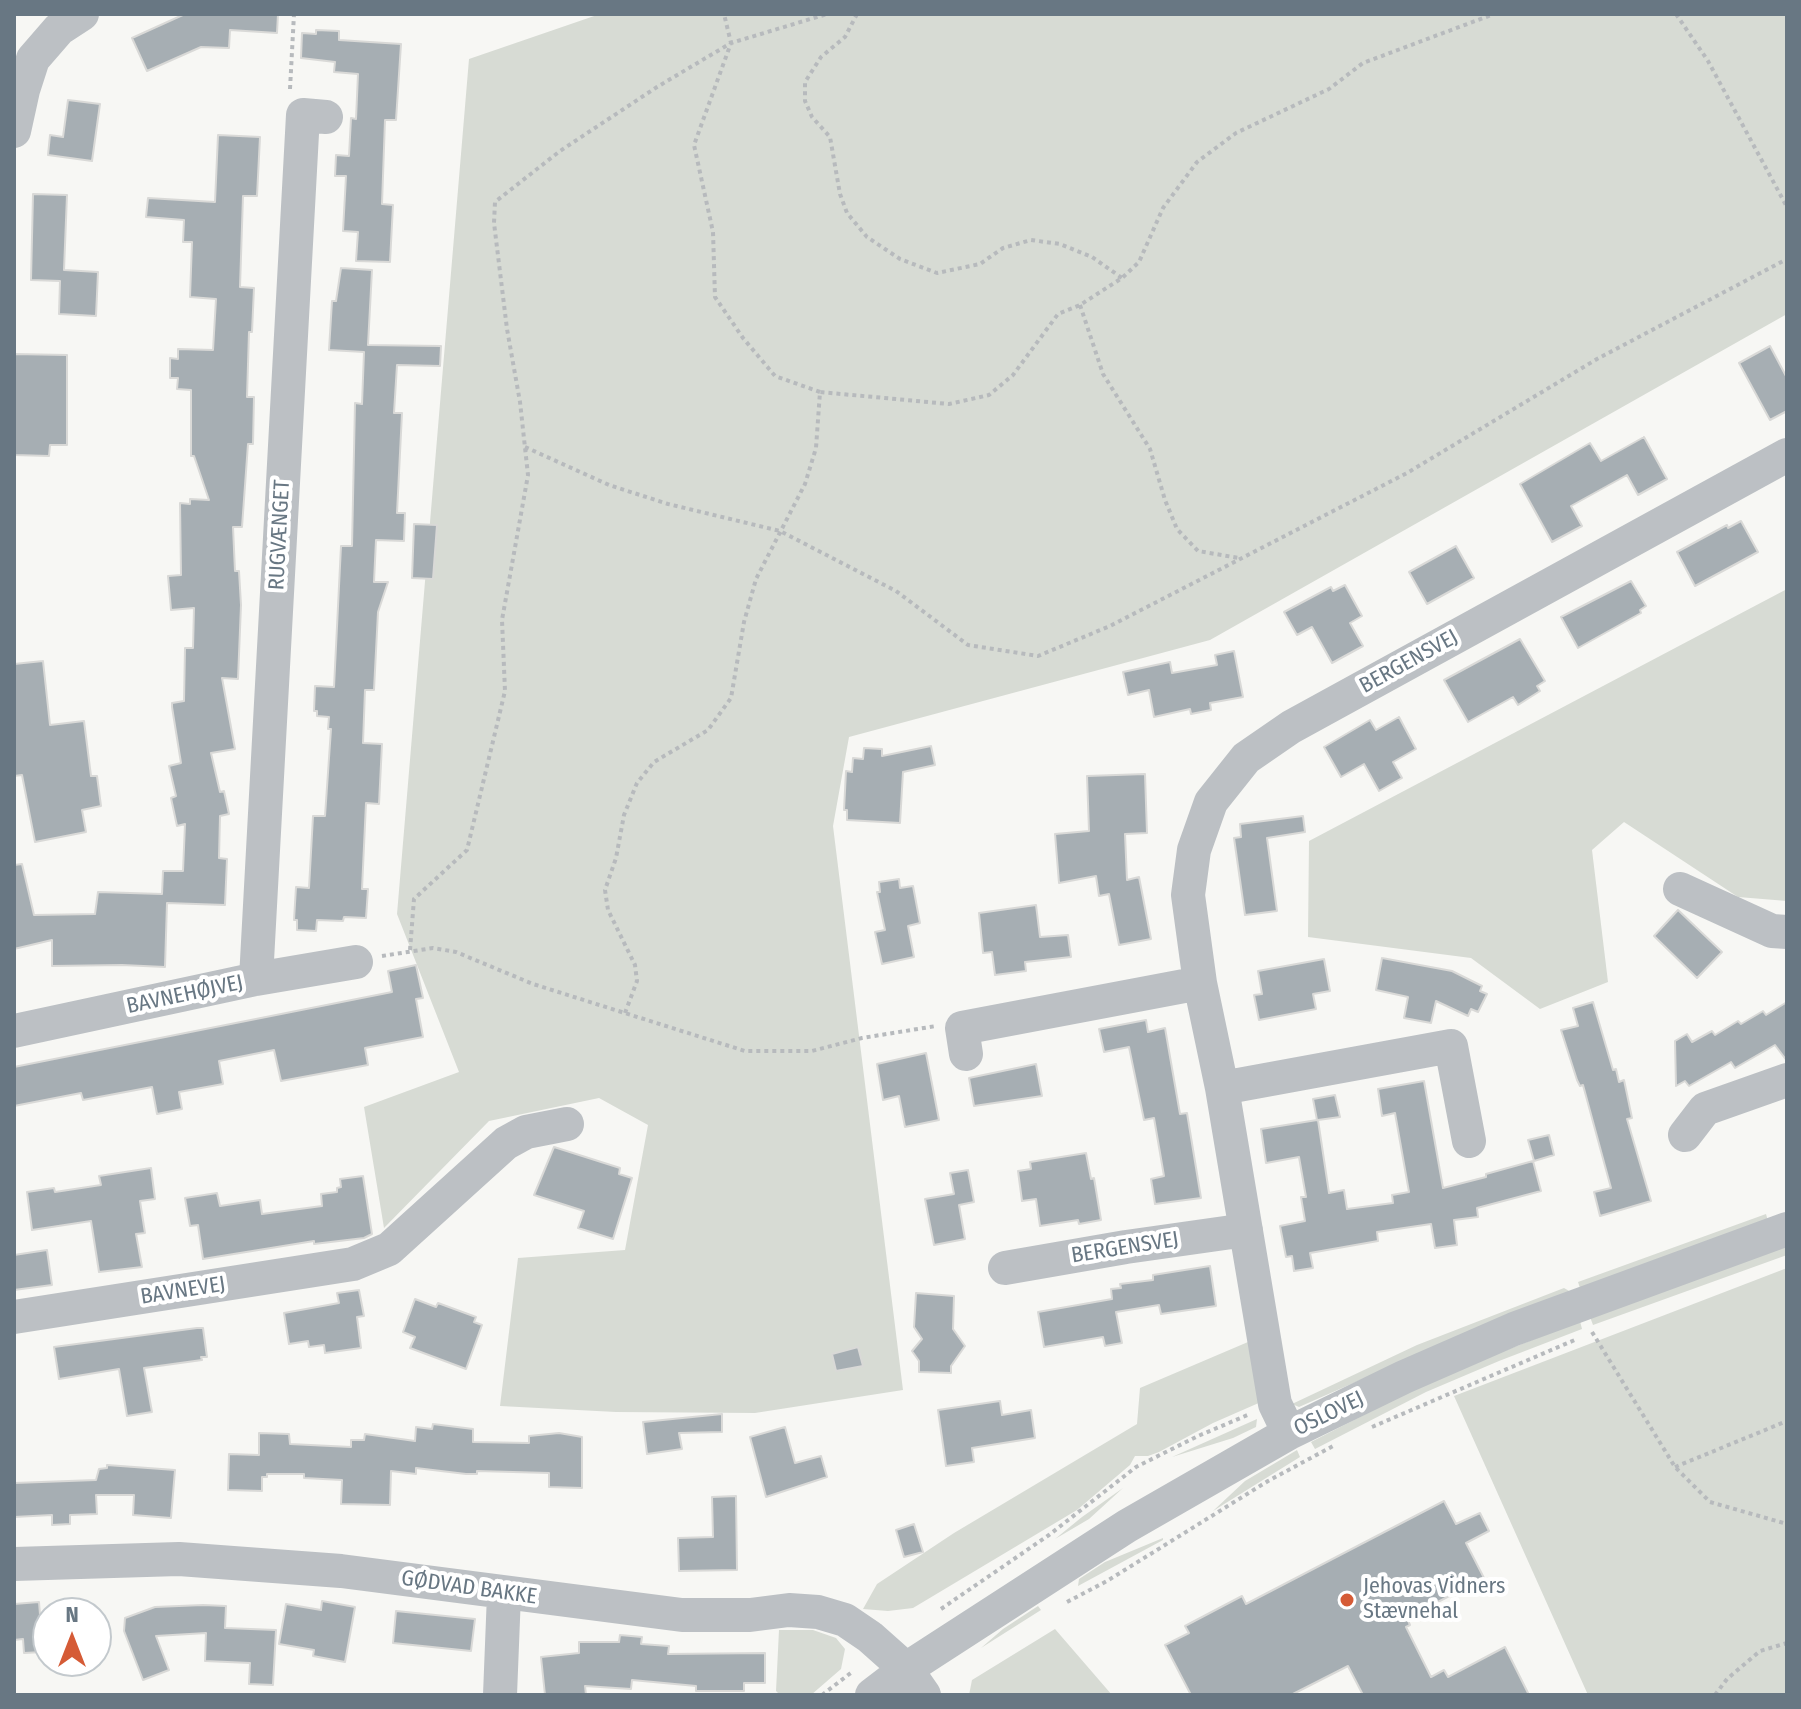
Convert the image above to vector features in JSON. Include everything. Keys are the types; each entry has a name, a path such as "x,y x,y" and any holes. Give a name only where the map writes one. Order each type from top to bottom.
{"street":[{"path":"14,131 33,59 59,29 82,14"},
{"name":"RUGVÆNGET","path":"256,979 314,116"},
{"name":"BERGENSVEJ","path":"1289,1433 1275,1404 1222,1088 1200,983 1188,895 1194,850 1211,802 1246,758 1291,727 1787,455"},
{"path":"1680,889 1772,931 1787,932"},
{"name":"BAVNEHØJVEJ","path":"14,1031 256,979 356,962"},
{"path":"964,1041 1200,983"},
{"path":"1222,1088 1451,1046 1469,1141"},
{"path":"1685,1135 1705,1109 1787,1080"},
{"name":"BAVNEVEJ","path":"14,1317 353,1264 389,1249 506,1143 526,1132 567,1124"},
{"name":"OSLOVEJ","path":"872,1695 915,1682 1127,1526 1289,1433 1404,1377 1514,1329 1787,1229"},
{"name":"BERGENSVEJ","path":"1005,1268 1246,1230"},
{"name":"GØDVAD BAKKE","path":"14,1564 179,1559 341,1571 682,1615 750,1615 789,1610 818,1612 845,1620 856,1627 915,1682"},
{"path":"500,1695 504,1594"}],"path":[{"path":"294,14 290,100 314,116"},
{"path":"724,14 731,43 694,145 713,232 715,297 743,338 775,376 820,392 949,404 989,395 1013,375 1058,314 1080,305 1122,278 1139,262 1163,208 1197,162 1236,133 1329,89 1363,63 1494,14"},
{"path":"410,950 414,899 467,850 505,691 502,620 528,475 494,223 495,202 560,151 731,43 827,14"},
{"path":"857,14 845,37 821,57 805,82 805,101 812,117 830,137 847,213 867,237 900,259 937,273 980,264 1003,248 1031,240 1060,244 1092,257 1122,278"},
{"path":"1676,14 1708,61 1787,207"},
{"path":"525,447 609,485 668,504 780,531 896,591 968,645 1038,656 1110,626 1407,473 1597,359 1787,259"},
{"path":"1080,305 1103,374 1150,449 1177,529 1198,551 1241,558"},
{"path":"625,1013 637,981 635,965 608,910 605,890 616,858 624,815 637,783 654,762 708,730 731,698 744,622 756,579 805,484 816,448 820,392"},
{"path":"356,962 410,950 433,948 456,952 533,984 745,1051 812,1051 862,1038 945,1025 964,1041"},
{"path":"1592,1332 1675,1467 1710,1502 1787,1524"},
{"path":"1368,1429 1578,1338"},
{"path":"1675,1467 1787,1421"},
{"path":"1059,1606 1107,1581 1268,1481 1342,1441"},
{"path":"1715,1695 1727,1679 1760,1651 1787,1643"}],"shaded area":[{"path":"600,14 1787,14 1787,314 1210,640 849,737 833,826 903,1390 755,1413 616,1412 500,1406 518,1258 625,1250 648,1125 599,1098 489,1121 384,1228 364,1107 459,1072 397,914 469,59"},
{"path":"1787,589 1787,901 1738,897 1624,822 1592,850 1608,982 1540,1009 1471,958 1308,937 1309,841"},
{"path":"1766,1214 1768,1221 1580,1288 1578,1282"},
{"path":"1787,1245 1787,1255 1593,1325 1590,1317"},
{"path":"1787,1268 1787,1695 1588,1695 1454,1396"},
{"path":"1564,1288 1571,1292 1299,1407 1292,1404 1417,1345"},
{"path":"1580,1321 1582,1329 1426,1392 1315,1449 1311,1442 1436,1378"},
{"path":"1248,1342 1261,1402 1159,1452 1135,1456 1130,1465 1077,1510 913,1608 888,1611 863,1609 877,1584 954,1533 1137,1424 1140,1388"},
{"path":"1257,1419 1256,1427 1233,1438 1172,1457"},
{"path":"1297,1450 1300,1457 1213,1511 1245,1481"},
{"path":"1123,1488 1089,1519 1055,1539 1082,1517"},
{"path":"1163,1538 1078,1586 1079,1579 1105,1562"},
{"path":"1038,1606 1041,1610 981,1648 1003,1629"},
{"path":"1055,1629 1112,1695 969,1695 972,1680"},
{"path":"779,1630 813,1630 836,1638 845,1649 841,1669 811,1695 780,1695 776,1691"}],"building":[{"path":"185,14 278,14 277,33 230,30 229,48 201,47 147,71 132,38"},
{"path":"316,30 339,31 339,40 401,44 396,120 385,120 382,204 393,205 390,262 356,261 358,232 343,231 346,176 335,176 336,155 349,156 351,118 356,119 358,74 334,72 335,62 301,58 302,33 316,34"},
{"path":"68,100 100,104 92,161 48,155 50,135 63,137"},
{"path":"218,135 260,137 257,196 243,196 240,287 254,288 247,397 254,397 253,444 248,444 242,527 233,527 235,571 239,571 241,605 238,679 222,678 235,749 211,753 220,792 224,791 229,814 220,816 219,858 227,859 225,905 167,903 165,967 52,966 52,940 14,949 14,865 22,864 34,915 95,914 98,892 162,894 163,871 183,871 185,824 177,826 171,798 176,796 169,766 181,763 172,703 184,701 185,648 193,648 194,608 171,610 168,576 181,575 180,503 190,504 190,499 209,500 194,456 191,456 191,390 177,389 178,378 170,378 170,358 178,359 178,349 213,350 216,299 190,297 192,242 183,242 184,220 146,217 148,198 215,202"},
{"path":"33,194 67,195 64,270 98,272 96,316 59,314 60,281 31,280"},
{"path":"341,268 372,270 368,345 441,346 440,366 397,365 394,413 402,413 397,513 405,513 404,541 376,540 374,582 388,582 378,612 374,690 365,690 363,743 382,744 379,804 366,803 362,889 368,889 366,918 317,920 316,931 297,930 297,920 294,920 296,887 309,888 313,816 325,816 331,729 328,729 329,717 317,716 317,711 314,711 315,686 334,687 341,546 352,546 355,403 362,404 364,352 329,350 332,301 336,301"},
{"path":"1770,346 1787,378 1787,411 1770,420 1739,363"},
{"path":"14,354 67,355 67,445 50,445 49,456 14,455"},
{"path":"1644,437 1667,479 1638,495 1627,475 1571,506 1582,526 1552,542 1520,484 1590,443 1601,461"},
{"path":"1741,521 1758,552 1695,586 1677,552 1727,525 1728,528"},
{"path":"414,524 437,525 433,579 412,578"},
{"path":"1456,546 1474,578 1427,604 1409,572"},
{"path":"1631,581 1646,606 1640,610 1641,613 1578,648 1561,617"},
{"path":"1345,585 1362,616 1350,623 1363,646 1332,663 1312,627 1297,635 1284,612 1331,587 1333,591"},
{"path":"1520,639 1545,681 1537,686 1540,691 1518,705 1513,697 1468,722 1444,680"},
{"path":"1234,651 1243,697 1210,703 1211,710 1191,714 1190,709 1154,717 1149,690 1128,695 1123,672 1170,662 1172,673 1217,665 1215,655"},
{"path":"43,661 50,725 84,721 91,776 97,776 101,806 82,810 86,832 35,842 22,775 14,776 14,664"},
{"path":"1399,717 1416,749 1393,762 1402,778 1379,791 1364,764 1341,777 1324,747 1370,720 1376,730"},
{"path":"931,746 935,765 903,772 900,823 847,820 847,810 844,810 846,771 852,772 853,758 863,759 864,748 882,749 882,756"},
{"path":"1145,774 1147,833 1125,834 1127,880 1139,877 1151,939 1119,945 1109,894 1099,896 1096,876 1059,883 1055,834 1089,831 1087,776"},
{"path":"1303,816 1305,832 1267,838 1277,911 1245,915 1234,838 1241,837 1240,824"},
{"path":"899,879 900,888 913,886 920,923 908,926 914,957 882,964 875,932 885,930 877,892 880,892 879,882"},
{"path":"1036,905 1040,937 1068,935 1071,957 1025,962 1026,971 995,975 992,952 983,953 979,913"},
{"path":"1678,910 1722,952 1697,978 1654,936"},
{"path":"1382,958 1452,971 1482,986 1480,991 1487,994 1478,1012 1471,1009 1468,1016 1436,1001 1431,1023 1404,1018 1408,997 1376,990"},
{"path":"1324,959 1330,991 1313,994 1316,1009 1259,1020 1254,995 1262,994 1258,971"},
{"path":"416,965 423,998 416,999 423,1037 365,1048 368,1065 281,1081 274,1050 219,1061 223,1084 179,1092 182,1109 157,1114 152,1087 83,1100 81,1093 14,1106 14,1067 392,992 388,971"},
{"path":"1593,1002 1613,1070 1616,1069 1619,1082 1624,1080 1632,1118 1627,1119 1651,1201 1600,1216 1594,1192 1611,1188 1583,1085 1580,1086 1577,1080 1561,1030 1578,1026 1573,1008"},
{"path":"1787,1002 1787,1061 1775,1045 1735,1068 1731,1062 1689,1086 1685,1081 1676,1086 1675,1041 1687,1034 1692,1042 1712,1031 1715,1035 1738,1021 1741,1024 1763,1011 1766,1015"},
{"path":"1146,1020 1148,1032 1165,1028 1180,1114 1187,1113 1201,1198 1155,1204 1151,1179 1164,1176 1154,1118 1144,1120 1129,1047 1104,1052 1099,1029"},
{"path":"926,1053 939,1120 905,1127 899,1096 883,1100 877,1064"},
{"path":"1036,1064 1042,1096 974,1106 969,1078"},
{"path":"1424,1081 1443,1188 1533,1161 1541,1191 1477,1208 1478,1217 1454,1220 1457,1245 1435,1248 1431,1224 1377,1232 1378,1241 1310,1253 1313,1268 1294,1271 1292,1256 1286,1257 1280,1226 1305,1221 1301,1197 1306,1197 1299,1157 1266,1163 1261,1129 1317,1120 1313,1099 1335,1095 1340,1117 1318,1120 1329,1193 1344,1190 1347,1209 1393,1203 1392,1195 1409,1192 1395,1113 1382,1116 1378,1089"},
{"path":"1549,1135 1554,1155 1534,1161 1528,1140"},
{"path":"554,1147 620,1168 619,1174 632,1178 613,1239 578,1228 584,1211 534,1195"},
{"path":"1086,1153 1101,1220 1040,1226 1036,1199 1022,1201 1018,1171 1031,1169 1030,1162"},
{"path":"151,1168 155,1199 140,1201 145,1233 136,1234 142,1267 99,1272 91,1221 32,1230 27,1192 54,1188 55,1192 101,1185 99,1176"},
{"path":"968,1170 974,1202 959,1205 965,1239 934,1245 925,1199 954,1194 950,1173"},
{"path":"363,1176 372,1234 364,1238 314,1244 314,1241 203,1259 198,1225 190,1226 185,1198 217,1193 220,1206 260,1200 262,1214 322,1206 321,1194 337,1192 337,1188 341,1187 340,1179"},
{"path":"47,1250 52,1285 14,1290 14,1255"},
{"path":"1210,1266 1216,1306 1161,1314 1159,1305 1116,1312 1122,1343 1105,1346 1103,1337 1044,1347 1038,1312 1112,1299 1111,1289 1121,1288 1120,1284 1153,1280 1153,1275"},
{"path":"359,1290 364,1316 357,1317 361,1348 325,1353 324,1345 309,1347 308,1341 289,1344 284,1313 339,1303 337,1293"},
{"path":"916,1293 954,1296 953,1329 965,1346 951,1366 951,1373 919,1372 919,1361 912,1351 922,1339 914,1327"},
{"path":"415,1299 436,1307 438,1303 476,1317 474,1322 482,1325 466,1369 410,1348 415,1337 403,1332"},
{"path":"203,1328 207,1357 144,1368 152,1412 127,1416 119,1369 59,1379 54,1347"},
{"path":"858,1347 863,1366 836,1371 832,1354"},
{"path":"1000,1401 1002,1415 1031,1410 1035,1438 972,1448 974,1462 946,1466 938,1410"},
{"path":"722,1414 722,1432 679,1433 682,1449 647,1454 643,1422"},
{"path":"433,1424 473,1429 473,1442 529,1443 529,1436 559,1433 582,1437 582,1488 549,1487 549,1473 477,1471 477,1474 466,1474 416,1468 416,1474 391,1471 390,1505 341,1504 342,1480 304,1478 304,1474 267,1474 267,1477 262,1477 262,1491 228,1490 229,1454 259,1455 259,1433 289,1434 290,1444 351,1447 351,1440 364,1440 365,1434 415,1441 416,1427 432,1429"},
{"path":"785,1427 795,1463 821,1456 827,1477 766,1497 750,1437"},
{"path":"107,1465 175,1470 171,1518 133,1515 134,1495 96,1495 97,1514 70,1515 70,1524 52,1525 52,1515 14,1517 14,1483 96,1480 99,1469 107,1468"},
{"path":"736,1496 737,1570 679,1571 678,1538 713,1537 712,1497"},
{"name":"Jehovas Vidners Stævnehal","path":"1444,1501 1456,1524 1480,1513 1489,1531 1466,1543 1484,1578 1407,1618 1410,1625 1406,1627 1431,1677 1444,1670 1448,1677 1505,1647 1529,1695 1363,1695 1348,1666 1291,1695 1191,1695 1165,1645 1189,1633 1185,1626 1242,1596 1246,1604"},
{"path":"914,1524 923,1552 904,1557 896,1530"},
{"path":"322,1601 355,1607 345,1662 313,1656 314,1650 279,1644 286,1604 321,1610"},
{"path":"32,1603 32,1653 24,1653 23,1639 14,1640 14,1604"},
{"path":"226,1606 225,1628 276,1630 273,1685 249,1684 250,1663 205,1661 206,1633 156,1636 169,1670 143,1680 124,1631 125,1618 155,1607"},
{"path":"396,1611 475,1619 471,1651 393,1643"},
{"path":"620,1635 642,1637 641,1644 669,1646 668,1654 765,1653 765,1683 744,1683 744,1691 696,1691 696,1686 632,1680 631,1689 585,1686 586,1695 545,1695 541,1657 579,1653 579,1642 619,1642"}],"place":[{"name":"Jehovas Vidners Stævnehal","path":"1347,1600"}]}
